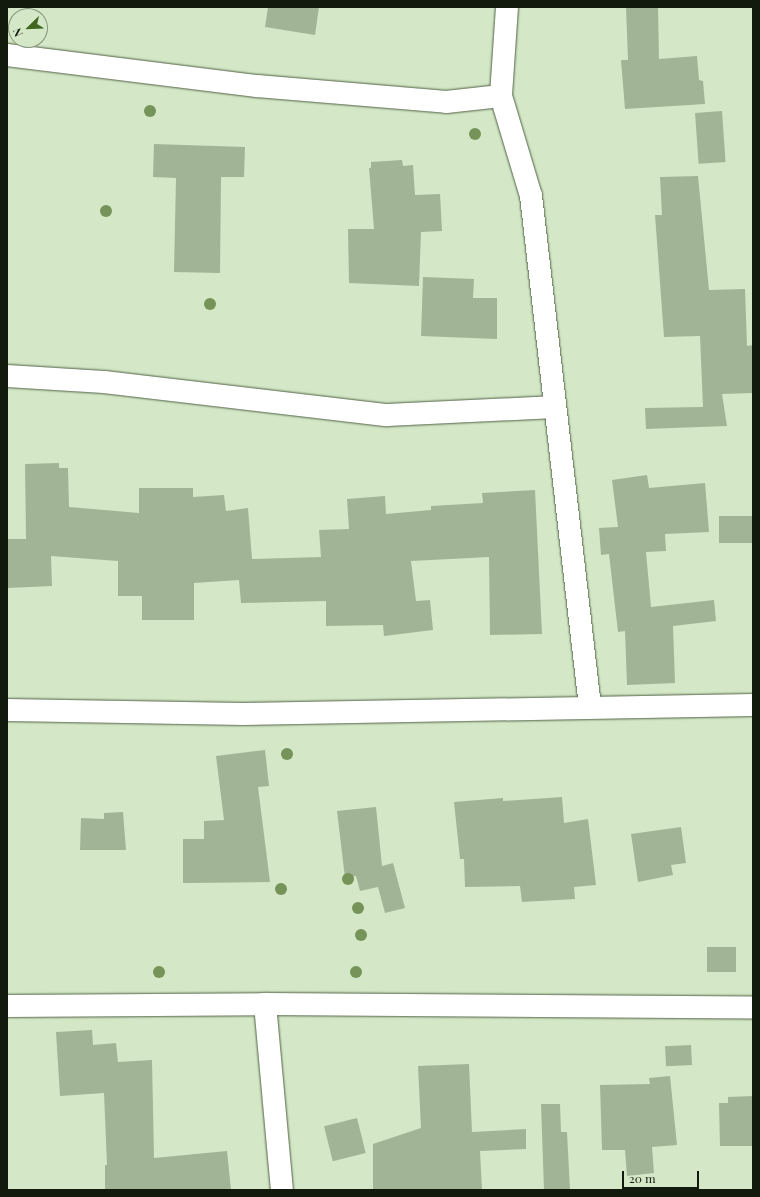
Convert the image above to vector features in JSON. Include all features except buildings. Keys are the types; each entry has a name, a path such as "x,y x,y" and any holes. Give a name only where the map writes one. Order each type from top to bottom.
{"street":[{"path":"507,7 501,96 531,196 590,707"},
{"path":"7,55 289,89 446,102 501,96"},
{"path":"7,376 104,382 387,415 555,407"},
{"path":"7,710 243,714 753,705"},
{"path":"7,1006 265,1004 753,1007"},
{"path":"265,1004 282,1190"}]}
